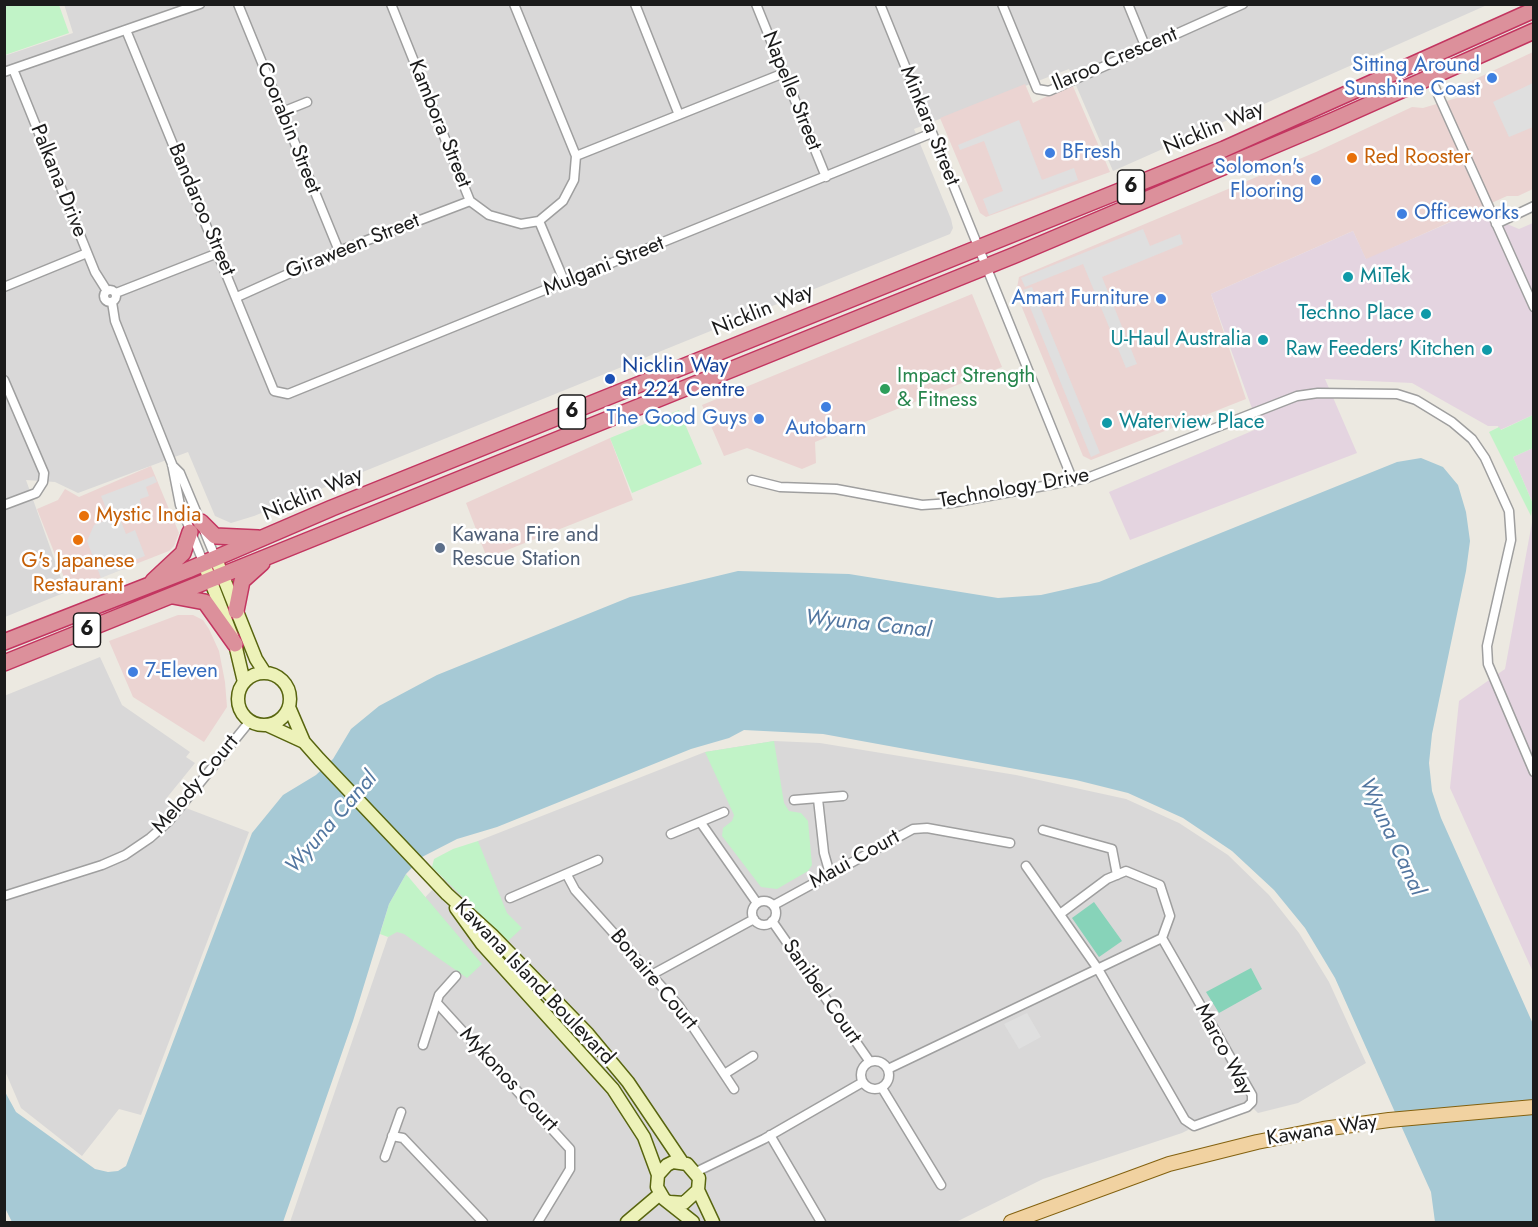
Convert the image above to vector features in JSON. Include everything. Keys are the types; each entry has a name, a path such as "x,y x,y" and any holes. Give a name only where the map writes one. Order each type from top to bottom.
{"highway":[{"name":"Nicklin Way","path":"4,642 210,561 343,504 1224,149 1533,10"},
{"name":"Nicklin Way","path":"4,663 985,267 1430,79 1533,32"},
{"path":"149,585 183,553 196,527 215,536 263,538"},
{"path":"236,611 242,581 270,555"},
{"path":"170,596 205,602 235,644"}],"main road":[{"path":"210,561 236,611 256,659 265,673"},
{"path":"217,577 244,682 238,701 241,710 250,721 267,725 278,721 289,707 290,698 286,684 272,674 265,673 253,675 244,682"},
{"name":"Kawana Island Boulevard","path":"289,707 304,742 319,759 447,894 492,935 588,1034 628,1082 682,1162"},
{"name":"Kawana Island Boulevard","path":"267,725 304,742"},
{"name":"Kawana Island Boulevard","path":"447,894 483,944 613,1089 644,1137 658,1175"},
{"name":"Kawana Way","path":"1011,1222 1169,1164 1257,1142 1323,1128 1533,1107"},
{"path":"693,1222 660,1194 658,1175 667,1165 682,1162 696,1172 698,1190 713,1222"},
{"name":"Kawana Way","path":"1035,1222 1115,1183"},
{"path":"670,1203 684,1203 698,1190"},
{"path":"627,1222 660,1194"}],"street":[{"path":"9,71 200,4"},
{"name":"Coorabin Street","path":"238,4 339,250"},
{"name":"Kambora Street","path":"391,4 470,201 489,215 521,224 539,221"},
{"path":"514,4 576,156 574,180 562,201 539,221 565,283"},
{"path":"634,4 680,115"},
{"name":"Napelle Street","path":"756,4 826,177"},
{"name":"Minkara Street","path":"880,4 1072,481"},
{"name":"Ilaroo Crescent","path":"1002,4 1037,89 1049,91 1243,4"},
{"path":"1128,4 1146,48"},
{"name":"Bandaroo Street","path":"126,30 274,391"},
{"path":"1422,59 1533,307"},
{"name":"Palkana Drive","path":"9,71 87,253 107,291"},
{"path":"576,156 784,73"},
{"path":"282,112 307,102"},
{"name":"Mulgani Street","path":"274,391 288,394 932,133"},
{"name":"Giraween Street","path":"237,297 339,250 470,201"},
{"path":"1496,224 1533,206"},
{"path":"4,287 87,253"},
{"path":"116,293 218,253"},
{"path":"112,302 104,298 107,291 112,290 116,293"},
{"path":"112,302 116,299 116,293"},
{"path":"112,302 115,321 172,464 180,506 196,527 210,561"},
{"path":"4,380 44,473 43,482 36,493 4,505"},
{"name":"Technology Drive","path":"752,480 780,487 829,488 922,505 951,503 1072,481 1308,394 1397,394 1416,400 1443,416 1472,439 1488,466 1509,511 1511,540 1487,646 1488,664 1493,681 1533,772"},
{"path":"172,464 180,473 196,527 210,561"},
{"name":"Melody Court","path":"4,896 102,865 125,855 150,838 168,822 250,721"},
{"path":"794,800 843,796"},
{"path":"818,799 824,853 830,874"},
{"path":"671,834 724,812"},
{"path":"701,823 757,903"},
{"name":"Maui Court","path":"774,905 913,829 938,830 1010,843"},
{"path":"1043,830 1112,849 1118,875"},
{"path":"510,898 598,860"},
{"path":"1026,866 1098,969"},
{"path":"888,1069 1162,938 1170,916 1160,885 1126,871 1107,879 1060,914"},
{"name":"Bonaire Court","path":"567,875 575,890 679,1005 726,1073 734,1089"},
{"path":"768,901 774,905 776,916 772,921 762,924 754,919 752,912 757,903 768,901"},
{"path":"653,974 754,919"},
{"name":"Sanibel Court","path":"772,921 870,1062"},
{"name":"Marco Way","path":"1098,969 1185,1120 1194,1126 1247,1107 1252,1102 1252,1095 1162,938"},
{"path":"423,1045 444,988 456,976"},
{"name":"Mykonos Court","path":"437,1003 570,1149 572,1160 570,1169 538,1222"},
{"path":"726,1073 753,1056"},
{"path":"870,1062 882,1063 888,1069 888,1082 882,1088 869,1088 863,1082 863,1069 870,1062"},
{"path":"696,1172 770,1135 863,1082"},
{"path":"882,1088 941,1185"},
{"path":"385,1157 401,1112"},
{"path":"770,1135 821,1222"},
{"path":"392,1136 403,1138 483,1222"}],"shaded area":[{"path":"64,4 1487,5 1113,171 1069,69 914,129 951,219 953,228 950,234 254,516 231,523 215,516 188,452 78,493 55,482 26,480 66,592 5,617 4,56 73,33"},
{"path":"1533,52 1533,189 1518,196 1507,196 1366,260 1353,231 1211,294 1246,399 1091,460 1083,456 1016,293 1019,277 1316,152 1412,107 1423,108 1460,97 1467,83"},
{"path":"1533,83 1533,127 1509,137 1493,102"},
{"path":"1025,84 1033,103 1072,84 1110,172 986,217 980,213 940,118"},
{"path":"1019,120 1042,180 1074,168 1078,180 989,215 983,199 1003,191 984,141 960,150 958,145"},
{"path":"1476,211 1519,229 1533,223 1533,415 1500,430 1498,426 1488,426 1412,383 1325,379 1357,453 1130,540 1109,492 1259,428 1211,294 1353,231 1366,259"},
{"path":"1143,229 1150,246 1180,234 1183,244 1102,277 1137,364 1126,368 1083,264 1025,287 1021,278"},
{"path":"1032,287 1100,453 1091,457 1023,290"},
{"path":"972,294 1002,367 815,442 816,463 802,469 747,448 724,456 702,405"},
{"path":"610,438 633,500 487,558 466,503"},
{"path":"1533,448 1533,504 1513,457"},
{"path":"151,466 179,533 174,546 169,551 69,590 37,509 58,500 65,489 79,497"},
{"path":"154,476 157,482 146,487 149,496 140,499 141,504 118,514 126,534 135,530 145,556 129,562 131,566 101,578 87,541 94,525 110,518 101,496"},
{"path":"1533,517 1533,972 1450,788 1459,701 1505,669"},
{"path":"178,615 193,615 203,620 219,651 227,707 204,742 133,697 109,641"},
{"path":"100,657 122,705 190,752 186,757 195,763 165,800 249,832 141,1115 119,1109 82,1156 21,1108 5,1071 4,696"},
{"path":"774,741 820,743 1016,775 1126,799 1179,823 1228,855 1269,895 1299,933 1329,982 1366,1063 1298,1103 1258,1113 1246,1101 1182,1133 1043,1179 956,1222 290,1222 388,937 478,841 705,752"},
{"path":"1027,1013 1041,1037 1019,1049 1004,1024"}],"green space":[{"path":"5,4 59,5 69,33 5,55"},
{"path":"679,410 702,464 632,493 610,438"},
{"path":"1533,415 1533,448 1513,457 1533,504 1531,516 1489,432 1499,427 1501,430"},
{"path":"774,741 784,803 789,811 801,813 808,821 812,865 808,871 777,889 761,887 722,836 723,828 732,821 734,815 705,752"},
{"path":"478,841 507,913 522,928 508,941 432,867 434,859 453,849"},
{"path":"406,874 482,964 467,978 404,934 397,932 388,937 380,934 389,904"},
{"path":"1094,902 1122,941 1099,957 1072,918"},
{"path":"1251,968 1262,989 1219,1013 1206,992"}],"water":[{"name":"Wyuna Canal","path":"1421,458 1443,467 1458,485 1466,512 1470,541 1466,571 1432,734 1429,763 1432,791 1441,818 1533,1024 1533,1222 1435,1222 1431,1192 1335,978 1305,928 1274,890 1232,851 1183,818 1128,793 1076,780 823,734 744,730 729,738 691,749 497,827 457,839 422,857 406,874 389,904 353,1021 283,1222 12,1222 5,1208 4,1090 16,1112 95,1169 108,1172 118,1171 126,1166 252,833 283,795 316,775 333,759 351,729 379,706 437,675 630,597 738,571 849,574 998,598 1041,595 1099,582 1397,462"}],"place":[{"name":"Sitting Around Sunshine Coast","path":"1492,78"},
{"name":"BFresh","path":"1050,153"},
{"name":"Red Rooster","path":"1352,158"},
{"name":"Solomon's Flooring","path":"1316,180"},
{"name":"Officeworks","path":"1402,214"},
{"name":"MiTek","path":"1348,277"},
{"name":"Amart Furniture","path":"1161,299"},
{"name":"Techno Place","path":"1426,314"},
{"name":"U-Haul Australia","path":"1263,340"},
{"name":"Raw Feeders' Kitchen","path":"1487,350"},
{"name":"Nicklin Way at 224 Centre","path":"610,379"},
{"name":"Impact Strength & Fitness","path":"885,389"},
{"name":"Autobarn","path":"826,407"},
{"name":"The Good Guys","path":"759,419"},
{"name":"Waterview Place","path":"1107,423"},
{"name":"Mystic India","path":"84,516"},
{"name":"G's Japanese Restaurant","path":"78,540"},
{"name":"Kawana Fire and Rescue Station","path":"440,548"},
{"name":"7-Eleven","path":"133,672"}]}
